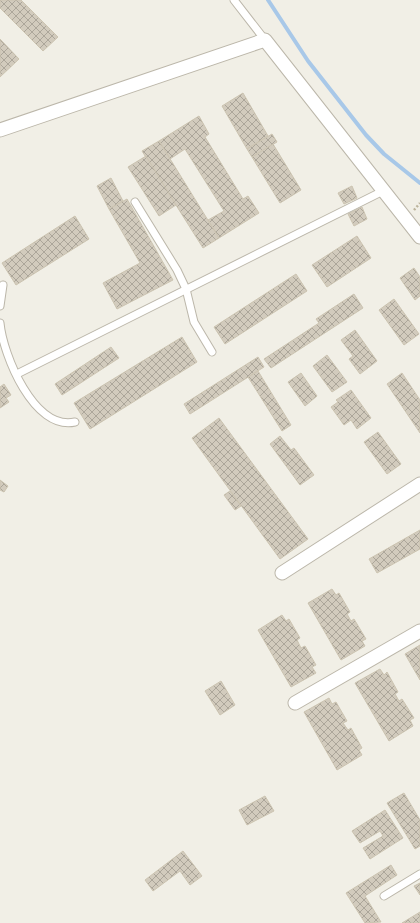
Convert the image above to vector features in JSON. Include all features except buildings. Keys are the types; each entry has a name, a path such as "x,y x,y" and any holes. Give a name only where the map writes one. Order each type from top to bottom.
{"street":[{"path":"0,130 265,40 420,237"},
{"path":"282,573 420,484"},
{"path":"295,703 420,631"}],"lane":[{"path":"234,0 265,40"},
{"path":"17,374 383,191"},
{"path":"135,202 177,270 186,289 194,322 212,352"},
{"path":"0,306 3,285"},
{"path":"0,323 2,339 9,359 17,374 43,413 57,421 68,423 75,422"},
{"path":"384,896 420,874"}],"waterway":[{"path":"268,0 308,61 366,135 384,154 420,183"}]}
